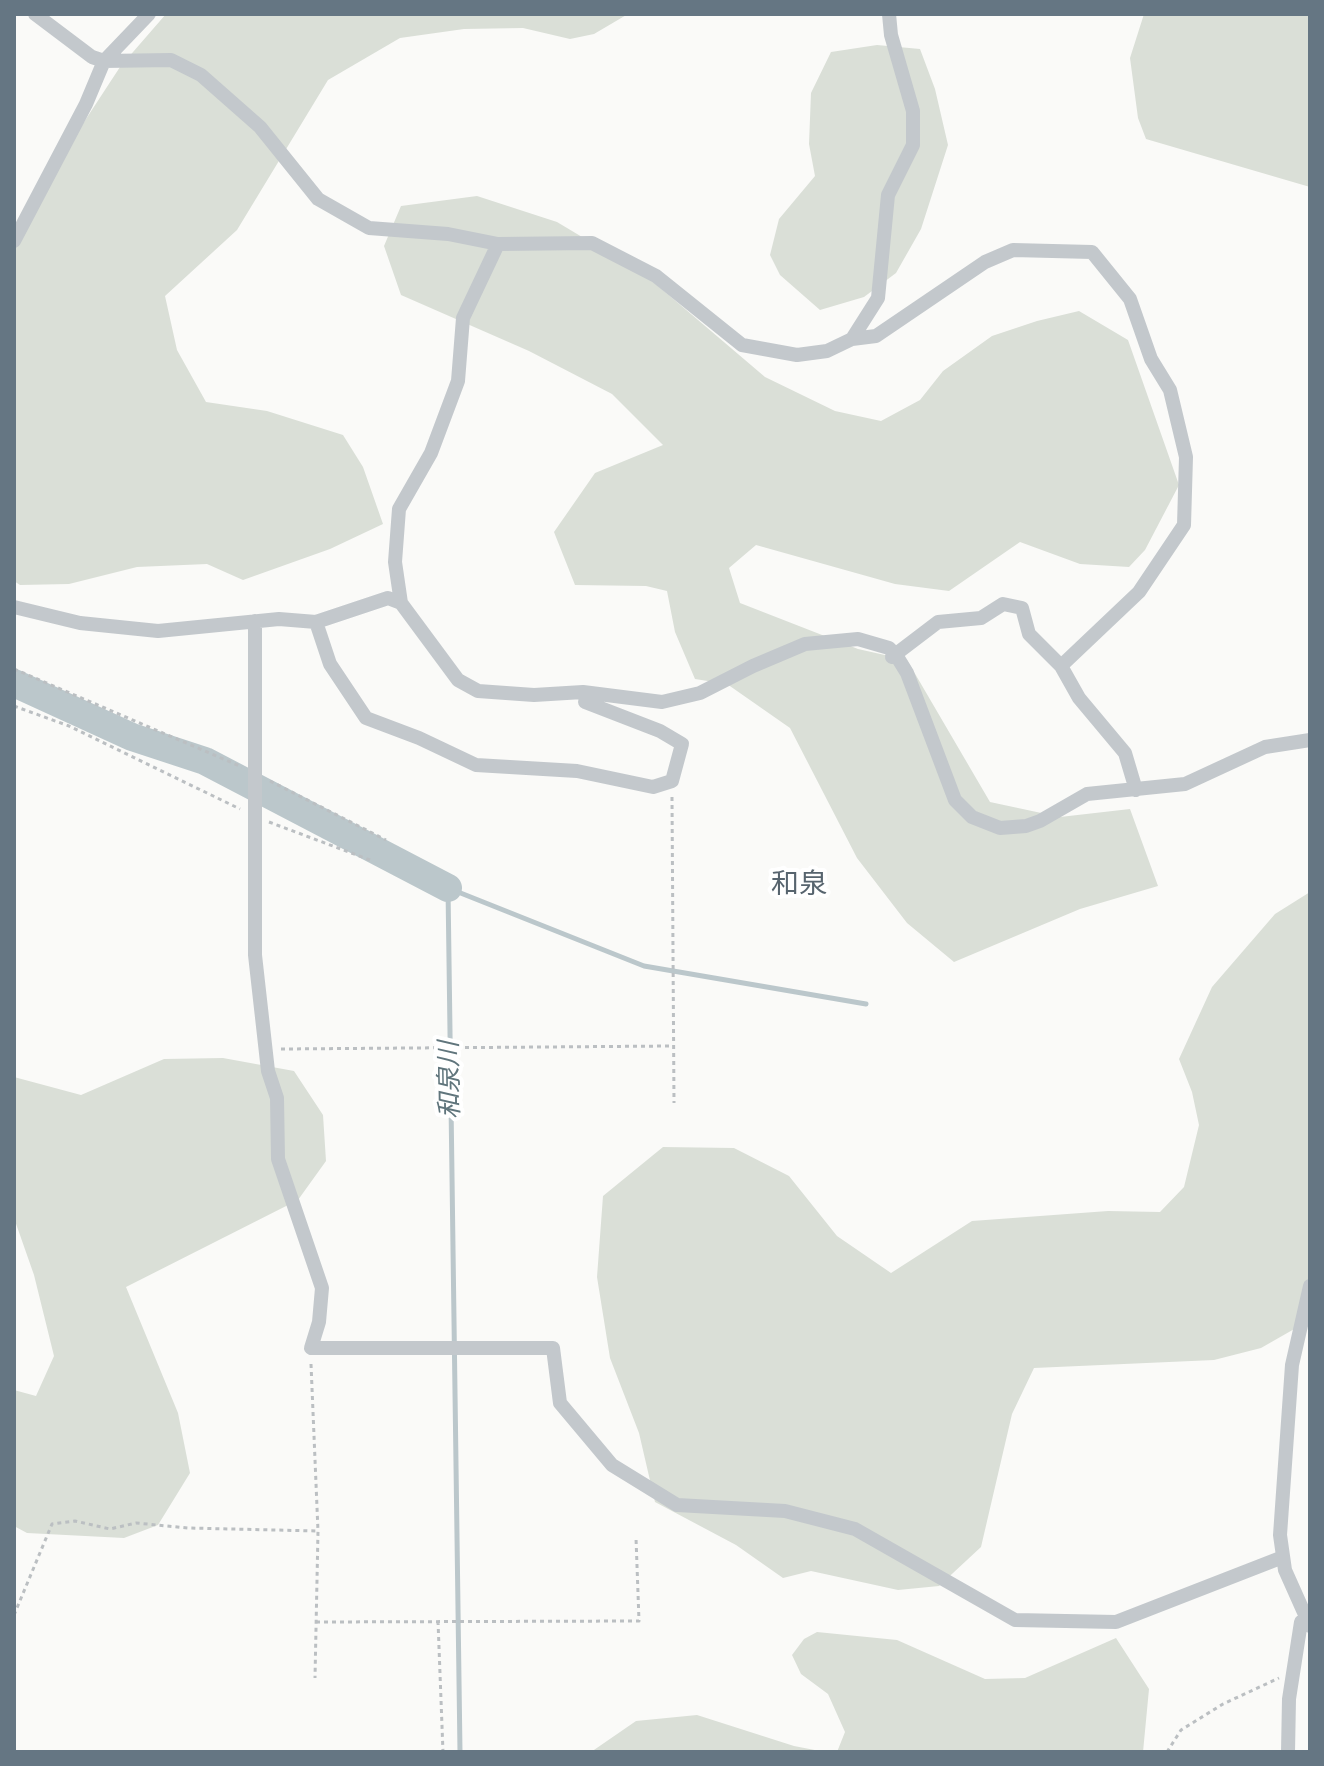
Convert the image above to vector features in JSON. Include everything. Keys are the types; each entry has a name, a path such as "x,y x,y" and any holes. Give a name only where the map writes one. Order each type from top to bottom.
{"street":[{"path":"35,14 92,57 104,61 171,60 201,75 260,127 318,199 369,228 448,234 498,244 592,243 656,276 742,345 797,355 827,351 852,339 876,336 892,328 985,262 1013,250 1092,252 1130,299 1151,359 1170,390 1186,457 1184,525 1139,592 1061,666"},
{"path":"14,241 86,104 104,61 149,14"},
{"path":"852,339 878,298 888,195 913,145 913,111 891,35 889,14"},
{"path":"498,244 463,318 458,381 437,438 399,509 395,562 401,603 458,680 490,694 583,692 662,702 685,699 753,666 821,641 858,639 889,648 913,687 955,800 972,817 1000,828 1026,826 1087,794 1185,784 1265,747 1310,740"},
{"path":"14,607 80,623 145,630 255,621 316,622 376,600 388,598 401,603"},
{"path":"894,656 938,622 981,618 1003,604 1022,608 1029,634 1061,666 1079,698 1125,753 1136,790"},
{"path":"255,621 255,955 266,1049 277,1098 278,1159 322,1288 319,1322 311,1348 553,1348 560,1403 612,1465 677,1505 785,1511 855,1529 1015,1620 1116,1622 1283,1557"},
{"path":"316,622 330,664 366,718 419,738 476,765 577,771 653,787 672,781 682,744 660,731 585,702"},
{"path":"1288,1752 1293,1672 1305,1624 1283,1557 1280,1535 1292,1365 1310,1286"}],"path":[{"path":"14,669 254,772 386,840"},
{"path":"14,706 69,726 254,816 370,860"},
{"path":"672,781 674,1103"},
{"path":"266,1049 673,1046"},
{"path":"311,1348 318,1531 315,1678"},
{"path":"14,1615 52,1524 75,1521 110,1529 136,1523 188,1528 318,1531"},
{"path":"316,1622 639,1621 636,1538"},
{"path":"438,1621 443,1752"},
{"path":"1167,1752 1181,1730 1223,1704 1293,1672"}],"shaded area":[{"path":"166,14 628,14 594,34 570,39 523,28 464,29 400,38 328,80 237,230 165,296 177,350 206,402 267,411 343,435 363,467 383,524 330,549 243,580 207,564 137,567 69,584 20,585 14,581 14,229 120,67"},
{"path":"1144,14 1310,14 1310,187 1146,139 1138,118 1130,58"},
{"path":"877,45 920,49 935,89 948,145 921,229 896,273 864,297 820,310 780,275 770,255 779,219 815,176 809,144 811,93 831,52"},
{"path":"477,196 557,222 644,274 765,377 835,411 881,421 920,400 943,371 992,336 1037,321 1079,311 1128,340 1179,485 1145,550 1129,567 1080,564 1020,542 949,591 895,584 756,545 729,568 740,603 858,649 907,660 990,802 1060,817 1130,809 1158,886 1080,909 954,962 907,923 857,858 790,728 727,684 695,679 675,632 667,591 646,586 575,585 554,532 595,473 663,445 612,394 529,351 401,295 384,246 401,206"},
{"path":"1310,892 1310,1320 1261,1348 1214,1360 1034,1368 1012,1414 981,1547 939,1586 898,1590 811,1571 783,1578 736,1545 655,1502 639,1433 610,1358 597,1277 603,1196 663,1147 734,1148 789,1176 837,1236 891,1273 972,1221 1108,1211 1160,1212 1184,1187 1199,1125 1192,1092 1179,1059 1212,987 1275,914"},
{"path":"223,1058 294,1071 323,1115 326,1161 298,1200 126,1287 178,1413 190,1473 158,1525 124,1538 27,1533 14,1526 14,1390 36,1396 54,1356 34,1275 14,1218 14,1077 81,1095 164,1059"},
{"path":"817,1632 897,1640 985,1679 1025,1678 1116,1638 1149,1689 1143,1752 837,1752 845,1732 828,1694 801,1674 792,1655 804,1639"},
{"path":"697,1715 794,1746 825,1752 591,1752 636,1721"}],"waterway":[{"name":"和泉川","path":"14,683 132,737 205,761 448,888"},
{"name":"和泉川","path":"460,1752 448,888 644,966 866,1004"}],"district":[{"name":"和泉","path":"799,886"}]}
